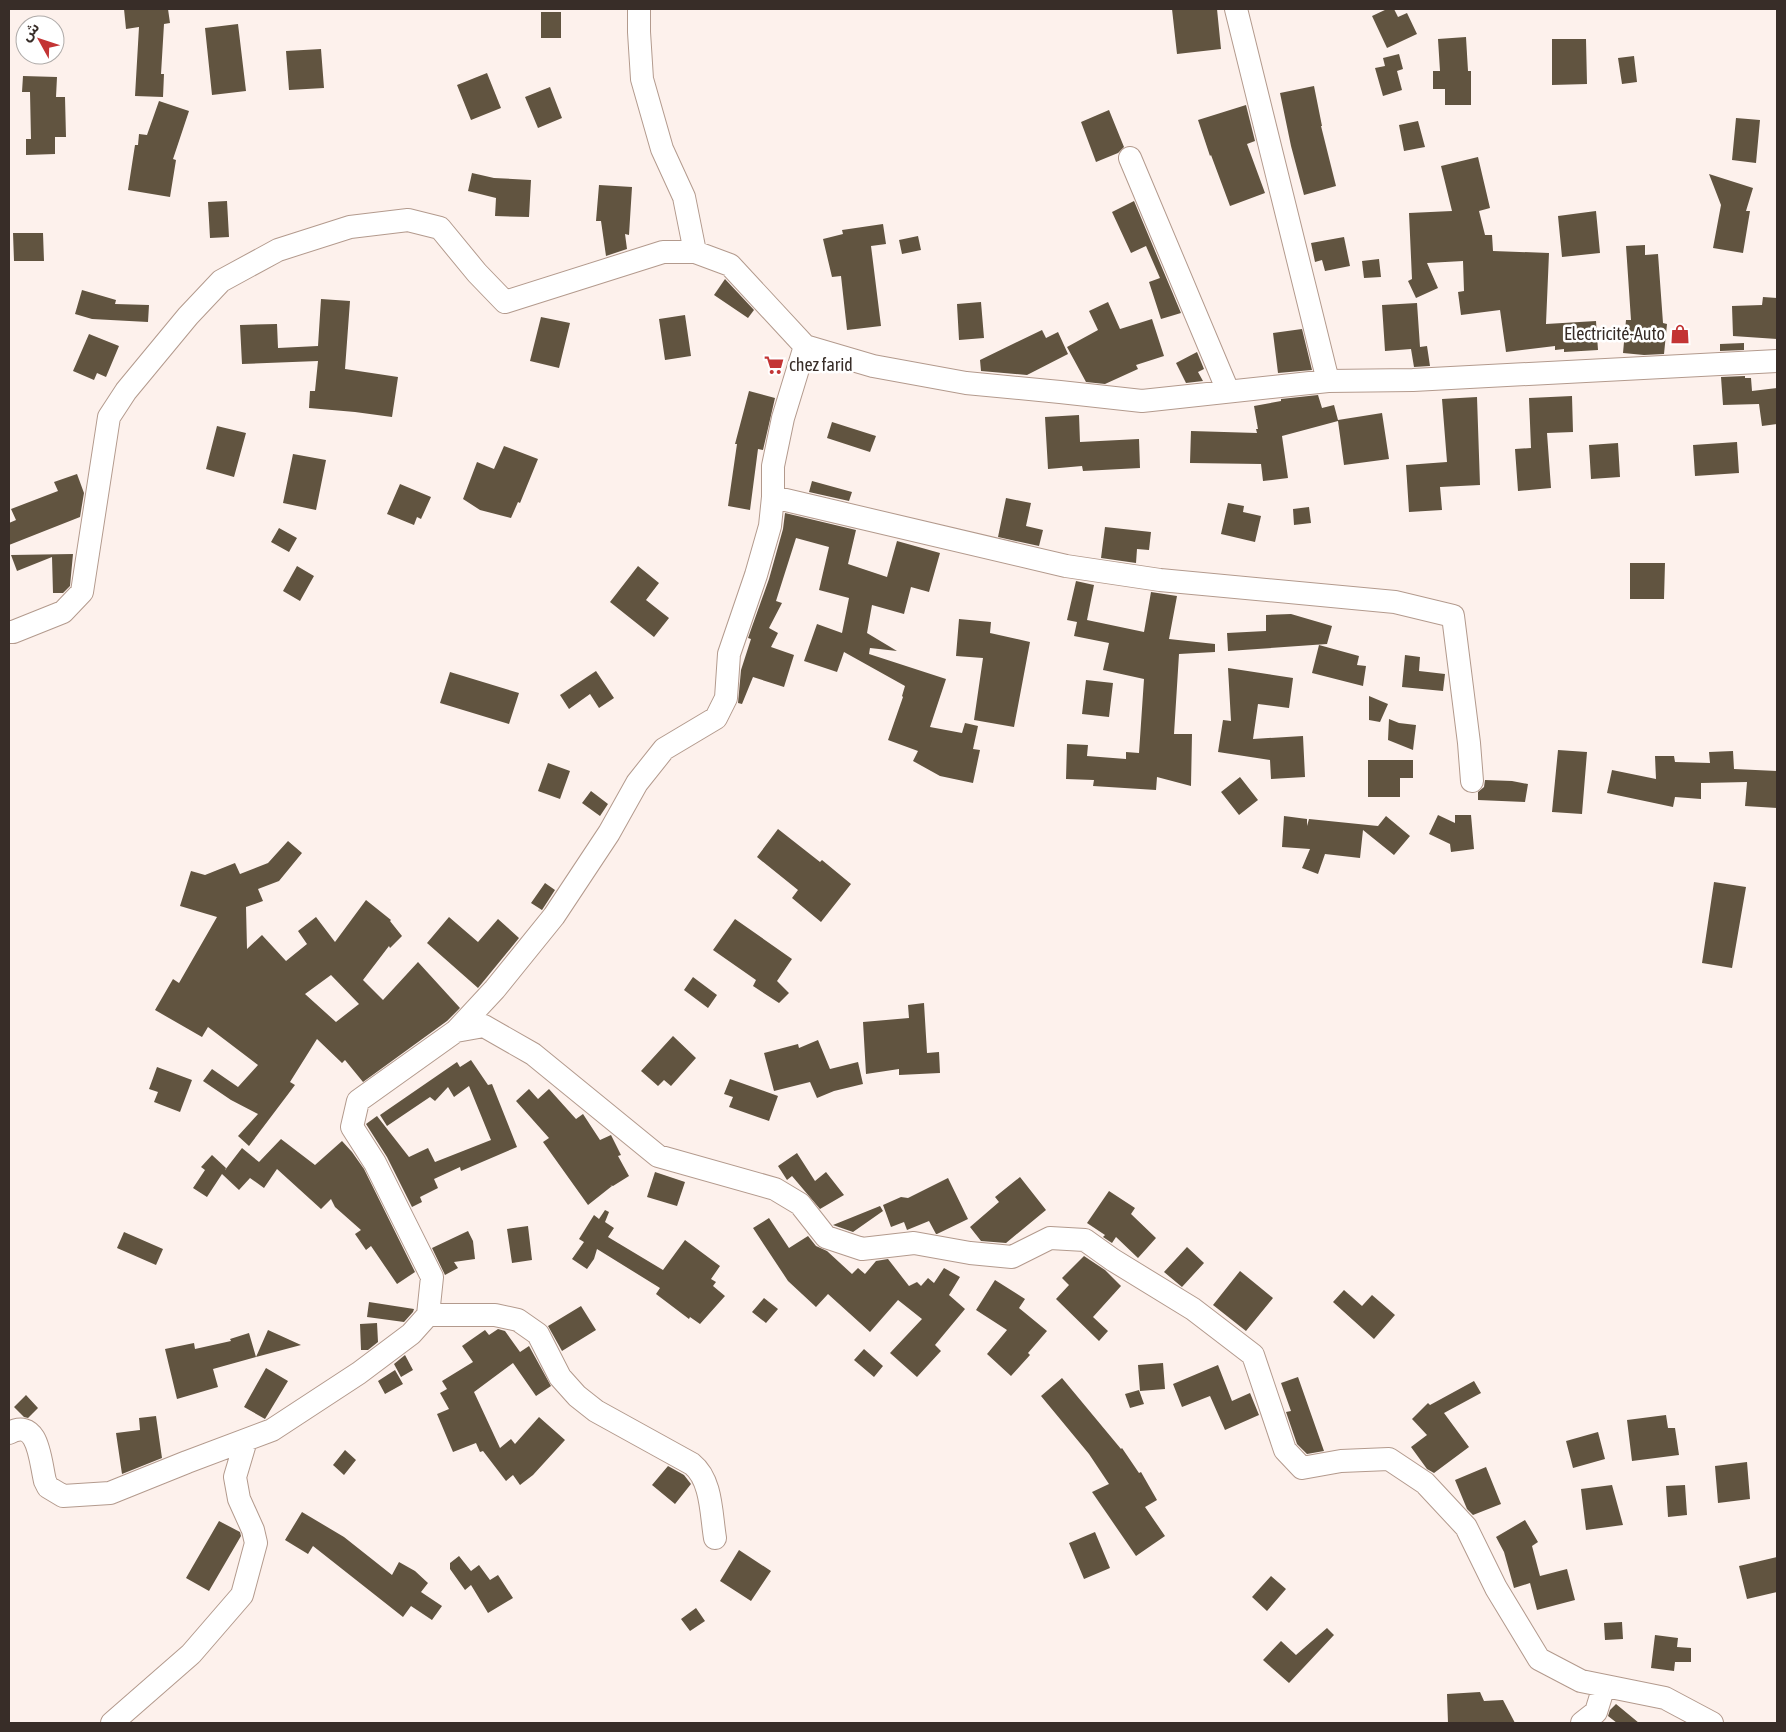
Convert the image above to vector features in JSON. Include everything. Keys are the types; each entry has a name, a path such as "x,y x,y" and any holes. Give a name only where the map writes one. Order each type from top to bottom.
{"street":[{"path":"639,9 642,79 662,149 684,197 694,252"},
{"path":"1236,9 1328,381"},
{"path":"1130,158 1228,391"},
{"path":"9,632 63,612 82,592 109,417 126,390 188,316 221,281 278,250 350,226 408,220 440,228 477,273 505,302 663,252 694,252 730,265 805,346 873,366 966,384 1142,401 1328,381 1413,380 1777,361"},
{"path":"9,1433 18,1428 27,1430 34,1437 48,1487 63,1496 110,1493 272,1430 359,1372 411,1334 428,1315 432,1277 375,1163 352,1127 358,1101 456,1031 495,989 554,916 609,833 637,783 664,749 716,718 726,698 729,654 756,575 770,526 773,497 773,466 783,418 805,346"},
{"path":"773,497 1066,566 1160,580 1395,602 1453,616 1472,781"},
{"path":"456,1031 484,1026 533,1054 658,1156 775,1188 800,1204 826,1237 862,1249 914,1243 970,1254 1012,1257 1050,1238 1085,1240 1113,1260 1193,1309 1253,1355 1285,1450 1302,1468 1341,1461 1389,1459 1425,1483 1466,1527 1496,1588 1539,1659 1581,1681 1665,1698 1712,1723"},
{"path":"428,1315 495,1314 518,1320 538,1334 560,1377 576,1396 596,1411 692,1464 700,1471 706,1486 715,1538"},
{"path":"112,1723 191,1654 242,1595 256,1543 253,1530 238,1499 235,1477 246,1440"},
{"path":"1582,1723 1596,1712 1604,1686"}],"building":[{"path":"124,9 168,9 170,23 164,24 161,74 164,74 163,97 135,96 139,27 126,29"},
{"path":"1172,9 1217,9 1221,49 1177,54"},
{"path":"1387,9 1394,9 1398,17 1407,13 1417,34 1387,48 1372,16"},
{"path":"541,12 561,12 561,38 541,38"},
{"path":"238,24 246,91 212,95 205,28"},
{"path":"1466,37 1468,71 1471,71 1471,105 1445,105 1445,89 1433,89 1433,71 1440,71 1438,39"},
{"path":"1552,39 1586,39 1587,84 1552,85"},
{"path":"321,49 324,88 289,90 286,51"},
{"path":"1399,54 1403,69 1397,71 1402,90 1383,96 1375,68 1385,66 1383,58"},
{"path":"1634,56 1637,82 1622,84 1618,58"},
{"path":"487,73 501,108 471,120 457,85"},
{"path":"23,76 57,77 56,97 65,97 66,137 55,137 55,154 26,155 26,139 31,139 30,92 22,92"},
{"path":"1314,86 1321,126 1336,186 1304,195 1280,93"},
{"path":"550,87 562,118 538,128 525,97"},
{"path":"159,101 189,111 173,159 176,160 170,197 128,190 135,145 138,145 139,134 147,135"},
{"path":"1246,105 1255,141 1247,144 1265,193 1230,206 1198,120"},
{"path":"1109,110 1124,147 1118,153 1096,162 1081,122"},
{"path":"1736,118 1760,120 1756,163 1732,160"},
{"path":"1418,121 1425,147 1404,151 1399,125"},
{"path":"1478,157 1490,208 1479,211 1485,235 1492,235 1493,251 1549,253 1546,324 1596,321 1598,350 1564,352 1564,349 1555,350 1555,346 1506,352 1500,310 1461,315 1458,292 1464,291 1463,261 1427,263 1438,288 1416,298 1408,281 1412,279 1409,213 1452,211 1441,166"},
{"path":"472,173 494,178 531,180 529,217 495,216 496,198 468,191"},
{"path":"1709,174 1753,188 1746,211 1750,211 1743,253 1713,248 1721,205"},
{"path":"599,185 632,187 629,235 625,234 627,249 606,256 601,221 596,221"},
{"path":"227,201 229,237 210,238 208,202"},
{"path":"1134,201 1181,313 1161,319 1149,282 1160,278 1146,246 1131,253 1112,212"},
{"path":"1596,211 1600,253 1562,257 1558,216"},
{"path":"883,224 886,244 871,246 881,326 847,330 841,276 832,277 823,239 843,234 842,230"},
{"path":"13,233 43,233 44,261 14,261"},
{"path":"918,236 921,250 902,254 899,240"},
{"path":"1344,237 1350,266 1325,271 1322,260 1315,262 1311,243"},
{"path":"1645,245 1645,255 1658,254 1663,323 1667,324 1664,354 1623,353 1626,320 1631,320 1626,246"},
{"path":"1379,259 1381,277 1364,278 1362,261"},
{"path":"725,279 754,310 748,318 714,295"},
{"path":"82,290 116,300 115,304 149,305 148,322 92,319 75,314"},
{"path":"1763,297 1777,298 1777,339 1733,336 1732,306 1762,305"},
{"path":"321,299 350,301 345,369 398,377 392,417 309,408 310,391 315,391 318,361 242,364 240,325 277,324 278,348 318,346"},
{"path":"981,302 984,338 959,340 957,304"},
{"path":"1108,302 1120,329 1152,319 1164,356 1136,365 1138,369 1105,384 1086,382 1067,347 1098,330 1089,311"},
{"path":"1417,303 1420,347 1427,346 1430,366 1414,367 1411,349 1385,351 1382,305"},
{"path":"685,315 691,356 665,360 659,319"},
{"path":"541,317 570,323 559,368 530,361"},
{"path":"1302,329 1312,370 1278,373 1273,333"},
{"path":"1042,330 1046,338 1058,332 1068,354 1027,375 981,371 980,360"},
{"path":"89,334 119,346 106,377 97,373 94,380 73,371"},
{"path":"1744,343 1744,350 1720,351 1720,344"},
{"path":"1197,352 1204,369 1198,372 1203,381 1186,383 1176,363"},
{"path":"1745,376 1745,378 1751,378 1752,391 1777,388 1777,424 1762,426 1759,404 1723,405 1721,377"},
{"path":"749,391 775,398 763,450 758,449 750,510 728,506 737,444 735,444"},
{"path":"1318,395 1322,408 1334,405 1338,420 1382,413 1389,459 1344,465 1338,421 1282,436 1288,478 1263,481 1261,464 1190,463 1191,431 1257,433 1254,406 1281,401 1281,399"},
{"path":"1572,396 1573,432 1547,433 1551,488 1518,491 1515,449 1531,448 1529,398"},
{"path":"1477,397 1480,485 1440,487 1442,510 1409,512 1406,465 1447,462 1442,399"},
{"path":"1079,415 1080,442 1139,439 1140,468 1083,471 1082,466 1048,469 1045,417"},
{"path":"832,422 876,436 870,452 827,438"},
{"path":"217,426 246,433 234,477 206,469"},
{"path":"1737,442 1739,473 1695,476 1693,445"},
{"path":"1618,443 1620,477 1591,479 1589,445"},
{"path":"504,446 538,459 520,503 518,502 511,518 480,510 463,499 477,462 494,469"},
{"path":"293,454 326,460 316,510 283,503"},
{"path":"77,474 84,493 80,517 9,545 9,523 16,520 11,509 58,491 54,482"},
{"path":"812,481 852,492 849,501 809,492"},
{"path":"400,484 431,497 421,519 417,517 414,525 387,514"},
{"path":"1006,498 1031,503 1026,526 1043,530 1039,546 998,537"},
{"path":"1228,503 1244,506 1243,512 1261,516 1255,542 1221,534"},
{"path":"1309,507 1311,523 1294,525 1293,509"},
{"path":"785,513 856,530 848,564 887,577 897,541 940,553 929,592 911,587 904,614 872,605 867,633 897,651 870,648 869,654 946,679 930,727 962,733 965,723 978,726 973,749 980,750 973,783 940,776 913,761 918,751 888,740 905,686 844,652 837,672 804,661 817,624 842,633 849,598 819,590 829,547 796,538 776,601 782,603 769,628 778,633 771,647 794,655 784,687 753,677 742,704 738,703 741,670 751,639 748,638 769,579 783,529"},
{"path":"1105,527 1151,532 1149,550 1137,549 1136,563 1101,558"},
{"path":"279,528 297,538 289,552 271,542"},
{"path":"73,554 70,586 63,593 53,593 52,557 17,571 11,555"},
{"path":"1630,563 1665,563 1664,599 1630,599"},
{"path":"297,566 314,576 300,601 283,591"},
{"path":"638,566 659,583 646,600 669,618 654,637 610,602"},
{"path":"1076,581 1094,585 1087,620 1144,632 1151,592 1177,596 1169,639 1215,644 1215,652 1179,654 1174,734 1192,734 1191,786 1157,777 1156,790 1093,786 1094,780 1066,779 1067,744 1088,745 1087,756 1126,759 1126,752 1139,753 1144,679 1103,670 1109,643 1074,636 1077,622 1067,620"},
{"path":"1291,614 1332,626 1327,644 1228,651 1227,633 1266,631 1266,615"},
{"path":"959,619 991,622 990,633 1030,642 1014,727 974,720 983,658 956,656"},
{"path":"1319,645 1359,656 1357,665 1366,666 1363,686 1312,673"},
{"path":"1405,655 1420,657 1419,671 1445,674 1443,691 1402,687"},
{"path":"1228,668 1293,678 1289,708 1258,704 1253,739 1303,736 1305,777 1271,779 1270,760 1218,752 1223,720 1231,721"},
{"path":"596,671 614,698 599,708 590,694 569,709 560,695"},
{"path":"450,672 519,693 509,724 440,703"},
{"path":"1086,680 1113,683 1109,717 1082,714"},
{"path":"1369,696 1388,704 1380,722 1369,720"},
{"path":"1389,719 1399,723 1416,725 1413,750 1388,740"},
{"path":"1558,750 1587,752 1582,814 1552,812"},
{"path":"1733,751 1734,769 1777,771 1777,808 1745,806 1747,782 1701,783 1701,799 1675,797 1673,807 1607,793 1612,770 1656,779 1655,756 1674,756 1675,762 1710,763 1709,752"},
{"path":"1368,760 1413,760 1413,778 1400,778 1400,797 1368,797"},
{"path":"548,763 570,771 560,799 538,791"},
{"path":"1240,777 1258,800 1239,815 1221,792"},
{"path":"1485,780 1512,781 1528,784 1525,802 1478,800 1478,792 1484,787"},
{"path":"591,791 608,804 600,816 582,803"},
{"path":"1438,815 1455,823 1455,815 1471,815 1474,849 1451,852 1450,844 1429,834"},
{"path":"1284,816 1307,819 1307,826 1309,819 1378,826 1386,816 1410,836 1394,855 1363,830 1360,858 1325,854 1318,874 1302,868 1310,849 1282,847"},
{"path":"778,829 820,862 822,860 851,884 821,922 792,898 798,890 757,857"},
{"path":"288,841 302,853 279,881 258,889 263,901 246,907 247,949 262,935 286,961 307,944 298,931 316,917 335,942 366,900 391,920 402,936 390,948 389,946 363,980 383,1000 418,962 460,1008 447,1021 363,1082 345,1060 342,1063 317,1039 290,1082 295,1085 249,1146 238,1136 258,1114 231,1100 203,1081 212,1069 238,1087 258,1065 208,1027 202,1037 155,1010 173,979 179,983 217,917 180,906 191,871 205,875 235,863 240,874 268,863","holes":["331,975 359,1004 336,1022 305,994"]},
{"path":"1714,882 1746,887 1732,968 1702,963"},
{"path":"545,883 555,890 542,910 531,903"},
{"path":"449,917 478,942 498,919 519,938 478,988 427,943"},
{"path":"735,919 792,959 777,981 789,993 779,1003 753,986 756,980 713,950"},
{"path":"693,977 717,995 708,1008 684,990"},
{"path":"924,1003 927,1053 939,1052 940,1073 899,1075 899,1069 866,1074 863,1022 909,1018 908,1005"},
{"path":"673,1036 696,1058 671,1086 664,1080 658,1086 641,1071"},
{"path":"818,1040 830,1069 858,1062 863,1084 834,1091 817,1098 810,1082 774,1091 764,1053 798,1044 799,1048"},
{"path":"471,1060 488,1085 492,1084 517,1147 461,1171 460,1167 434,1179 438,1188 420,1197 422,1202 412,1207 387,1157 366,1124 377,1116 409,1157 428,1148 435,1162 491,1140 469,1086 454,1097 448,1087 435,1101 430,1097 387,1126 380,1115 457,1062 460,1067"},
{"path":"157,1067 192,1080 180,1112 154,1102 158,1092 149,1089"},
{"path":"730,1079 778,1096 769,1121 729,1107 733,1097 724,1094"},
{"path":"529,1089 538,1099 549,1089 576,1119 583,1114 600,1140 611,1135 621,1155 618,1156 629,1176 613,1186 610,1185 612,1186 588,1205 543,1142 549,1138 516,1101"},
{"path":"281,1139 315,1165 342,1141 364,1169 415,1272 397,1284 371,1246 366,1250 355,1234 361,1230 335,1207 331,1199 321,1209 277,1169 264,1188 250,1178 239,1190 222,1174 207,1197 193,1188 205,1170 201,1167 212,1155 226,1168 225,1170 242,1148 259,1162"},
{"path":"797,1153 815,1181 826,1172 844,1195 820,1209 792,1176 787,1180 778,1166"},
{"path":"655,1172 685,1182 677,1206 647,1197"},
{"path":"1020,1177 1046,1210 1006,1243 981,1241 970,1227 999,1202 995,1197"},
{"path":"948,1178 968,1219 937,1234 929,1221 907,1230 904,1222 891,1227 883,1205 901,1197 908,1198"},
{"path":"1109,1191 1135,1208 1131,1214 1156,1238 1138,1258 1116,1237 1112,1243 1103,1237 1105,1235 1087,1223"},
{"path":"880,1206 883,1211 853,1232 833,1225"},
{"path":"605,1210 609,1212 605,1222 614,1228 608,1237 663,1270 685,1240 720,1266 711,1279 716,1282 713,1286 725,1296 700,1324 690,1317 689,1319 656,1294 660,1288 597,1249 594,1259 587,1269 572,1259 584,1242 579,1239 594,1215 599,1219"},
{"path":"769,1218 789,1248 808,1236 816,1246 827,1251 852,1274 858,1268 865,1274 876,1261 888,1259 909,1286 917,1282 921,1286 928,1278 934,1283 944,1268 960,1277 949,1295 965,1309 935,1345 941,1351 917,1377 890,1353 922,1319 898,1300 870,1332 828,1294 816,1307 788,1281 753,1228"},
{"path":"528,1226 532,1260 512,1263 507,1229"},
{"path":"468,1231 473,1241 475,1259 454,1262 458,1268 445,1275 432,1248"},
{"path":"124,1232 163,1249 156,1265 117,1248"},
{"path":"1187,1247 1204,1263 1182,1287 1164,1272"},
{"path":"1084,1256 1105,1270 1121,1286 1093,1317 1108,1331 1099,1341 1056,1299 1069,1285 1062,1278"},
{"path":"1240,1271 1273,1298 1246,1331 1213,1305"},
{"path":"995,1280 1025,1299 1019,1308 1047,1331 1028,1353 1030,1355 1011,1376 987,1354 1007,1330 976,1310"},
{"path":"1344,1290 1362,1306 1372,1295 1395,1315 1374,1339 1333,1302"},
{"path":"764,1298 778,1309 766,1323 752,1312"},
{"path":"369,1302 414,1309 404,1322 367,1317"},
{"path":"581,1306 596,1330 562,1351 548,1326"},
{"path":"377,1323 378,1342 368,1350 361,1350 360,1324"},
{"path":"498,1329 505,1331 520,1352 529,1346 551,1386 536,1396 513,1363 474,1392 500,1448 511,1439 515,1444 539,1417 565,1440 533,1475 520,1485 513,1475 506,1481 483,1451 480,1452 476,1443 453,1452 437,1414 449,1409 440,1393 447,1389 442,1381 473,1362 462,1346 485,1330 489,1335"},
{"path":"268,1330 301,1345 256,1357"},
{"path":"249,1333 256,1357 213,1369 218,1387 177,1399 165,1349 194,1343 195,1349 231,1341 230,1339"},
{"path":"864,1349 883,1366 874,1377 854,1360"},
{"path":"405,1355 413,1370 401,1377 394,1364"},
{"path":"1163,1363 1165,1389 1140,1391 1138,1365"},
{"path":"1218,1365 1232,1401 1250,1393 1259,1415 1225,1430 1210,1396 1182,1407 1173,1384"},
{"path":"266,1368 288,1381 265,1419 244,1407"},
{"path":"395,1370 403,1384 385,1394 378,1381"},
{"path":"1298,1377 1324,1451 1307,1454 1297,1444 1286,1412 1291,1411 1281,1383"},
{"path":"1062,1378 1122,1448 1139,1473 1141,1472 1157,1500 1145,1507 1165,1536 1136,1556 1092,1492 1109,1484 1089,1454 1041,1396"},
{"path":"1474,1381 1481,1393 1444,1413 1469,1447 1434,1473 1427,1469 1411,1447 1427,1435 1412,1419 1428,1403 1430,1405"},
{"path":"1139,1390 1144,1404 1130,1408 1125,1394"},
{"path":"26,1395 38,1408 28,1418 24,1417 14,1407"},
{"path":"1666,1415 1668,1428 1675,1428 1679,1455 1632,1461 1627,1420"},
{"path":"156,1416 162,1458 122,1474 116,1433 140,1430 139,1418"},
{"path":"1598,1432 1605,1459 1573,1468 1566,1441"},
{"path":"345,1450 356,1460 344,1475 333,1465"},
{"path":"1747,1462 1750,1499 1718,1503 1715,1466"},
{"path":"668,1466 684,1475 691,1484 675,1504 652,1485"},
{"path":"1486,1467 1501,1504 1473,1515 1467,1509 1455,1480"},
{"path":"1612,1485 1623,1525 1586,1530 1581,1489"},
{"path":"1685,1485 1687,1515 1668,1517 1666,1486"},
{"path":"302,1512 344,1537 392,1575 399,1562 415,1571 428,1583 421,1592 442,1606 432,1620 411,1606 403,1617 313,1546 308,1554 285,1540"},
{"path":"1525,1520 1538,1542 1532,1546 1540,1576 1567,1569 1575,1600 1537,1610 1530,1583 1514,1588 1504,1552 1496,1537"},
{"path":"219,1521 240,1532 241,1536 209,1591 186,1578"},
{"path":"1095,1532 1110,1568 1084,1579 1069,1543"},
{"path":"739,1550 771,1571 751,1601 720,1581"},
{"path":"459,1556 471,1571 479,1565 490,1580 498,1575 513,1598 488,1613 471,1585 465,1590 450,1569 450,1563"},
{"path":"1777,1557 1777,1592 1747,1599 1739,1566"},
{"path":"1271,1576 1286,1589 1267,1611 1252,1597"},
{"path":"696,1608 705,1621 690,1631 681,1619"},
{"path":"1622,1622 1623,1639 1605,1640 1604,1623"},
{"path":"1327,1628 1334,1635 1289,1683 1263,1660 1281,1641 1296,1655"},
{"path":"1655,1635 1678,1638 1677,1647 1691,1648 1691,1662 1675,1662 1674,1671 1651,1668"},
{"path":"1480,1692 1484,1701 1503,1700 1515,1723 1448,1723 1447,1694"},
{"path":"1616,1704 1639,1723 1617,1723 1608,1716 1610,1710"}],"place":[{"name":"Electricité-Auto","path":"1680,334"},
{"name":"chez farid","path":"774,365"}]}
